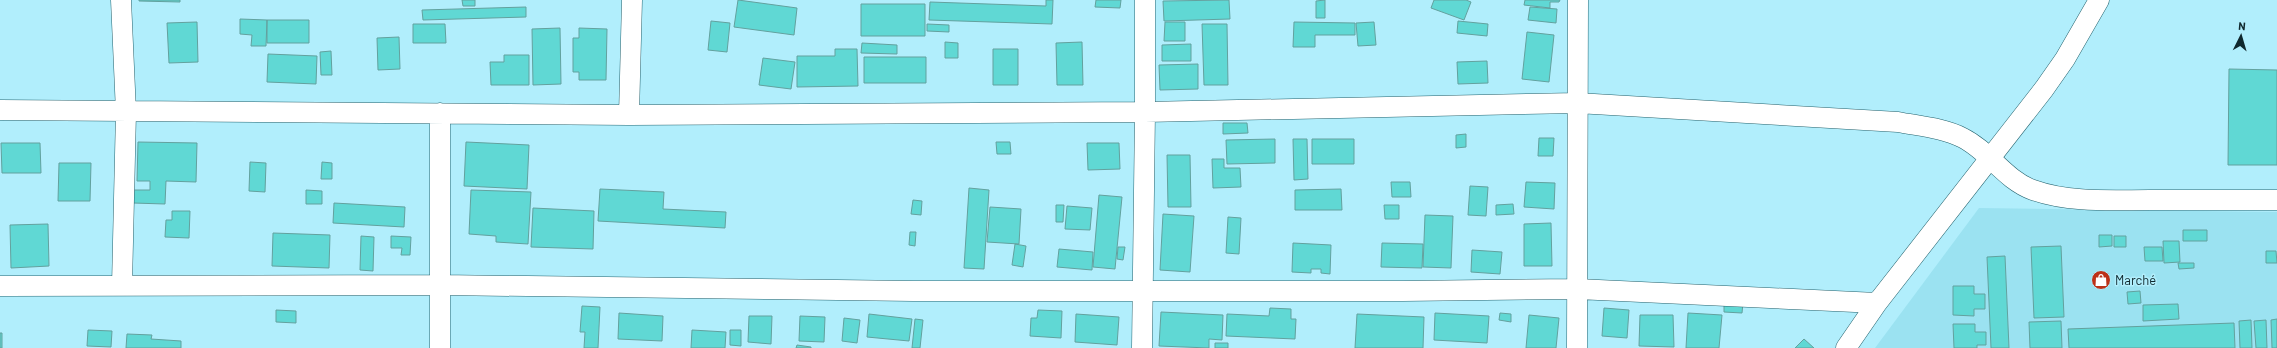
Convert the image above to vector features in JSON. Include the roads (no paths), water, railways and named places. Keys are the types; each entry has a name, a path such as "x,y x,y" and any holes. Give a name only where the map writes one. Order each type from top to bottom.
{"street":[{"path":"122,0 126,112 122,285"},
{"path":"629,115 632,0"},
{"path":"1142,348 1145,0"},
{"path":"1577,348 1578,0"},
{"path":"1846,348 1877,303 2066,59 2103,1"},
{"path":"0,110 629,115 1145,112 1577,103 1898,122 1934,129 1962,137 1990,157 2011,178 2032,190 2052,195 2105,200 2277,200"},
{"path":"440,113 440,348"},
{"path":"0,286 441,285 913,291 1577,289 1877,303"}],"place":[{"name":"Marché","path":"2101,280"}]}
